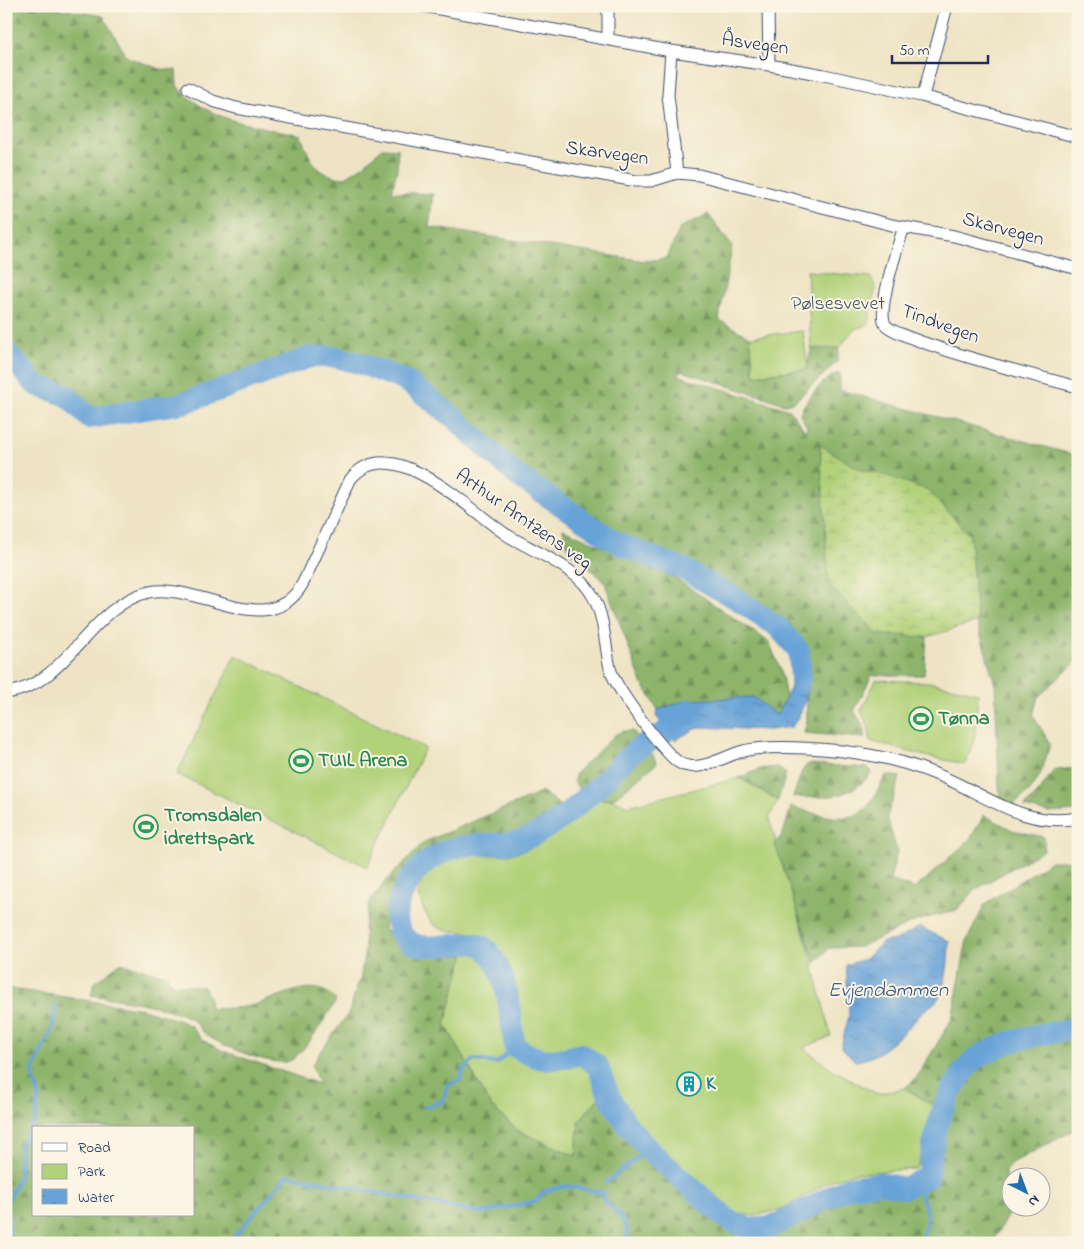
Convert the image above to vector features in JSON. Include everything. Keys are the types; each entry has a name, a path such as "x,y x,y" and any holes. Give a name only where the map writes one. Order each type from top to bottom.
{"street":[{"name":"Åsvegen","path":"423,6 671,51 769,65 923,96 1078,137"},
{"path":"608,6 608,39"},
{"path":"768,6 769,65"},
{"path":"923,96 947,6"},
{"path":"671,51 668,95 676,173"},
{"name":"Skarvegen","path":"188,88 213,101 236,108 636,181 651,181 676,173 706,177 904,227 954,236 1078,269"},
{"name":"Tindvegen","path":"904,227 889,280 882,315 888,328 898,334 932,346 1078,387"},
{"name":"Arthur Arntzens veg","path":"6,693 15,692 37,682 58,665 107,614 124,601 138,595 156,591 174,592 242,608 268,610 281,606 292,598 303,583 350,480 356,472 369,464 385,462 399,465 435,482 454,494 506,534 576,576 582,582 597,602 614,681 670,754 682,764 691,766 707,764 743,751 766,748 868,754 905,763 936,774 1021,815 1051,819 1078,818"}],"green space":[{"path":"6,6 41,6 103,16 127,57 160,69 176,70 177,86 204,108 219,115 250,125 301,135 311,159 326,174 344,178 364,165 382,148 398,149 397,169 392,192 433,194 429,227 645,261 667,258 680,228 708,214 732,246 719,320 750,337 754,375 807,369 811,349 839,348 837,362 795,401 785,404 682,371 677,375 790,410 805,431 807,427 800,414 802,409 822,384 840,373 840,390 1078,456 1078,660 1038,697 1033,715 1050,744 1044,765 1032,788 1026,795 1008,808 1000,807 995,685 977,622 970,536 875,472 860,470 820,446 830,585 878,634 927,637 924,675 872,675 854,711 865,728 864,738 804,733 807,720 806,649 789,622 686,560 624,537 566,501 520,469 404,380 335,357 309,357 183,402 87,417 67,396 34,384 6,354"},
{"name":"Pølsesvevet","path":"807,271 870,277 876,287 869,324 853,330 839,348 811,349"},
{"path":"803,331 808,369 754,375 750,337"},
{"path":"820,445 860,470 875,472 928,490 970,536 977,622 927,637 878,634 829,585"},
{"path":"563,529 675,578 769,642 781,671 786,698 777,715 687,700 658,710 642,683 604,581 568,549"},
{"name":"TUIL Arena","path":"235,655 425,748 367,867 177,774"},
{"name":"Tønna","path":"876,680 929,682 978,693 974,742 965,764 925,756 870,741 869,728 861,711"},
{"path":"623,731 633,731 651,752 657,763 613,799 600,799 588,804 574,781 576,773 615,735"},
{"path":"808,764 868,768 872,772 856,787 837,795 793,797 802,771"},
{"path":"777,767 786,774 778,800 739,778 760,769"},
{"path":"1078,768 1078,811 1049,813 1024,807 1038,793 1054,770"},
{"path":"886,775 900,777 887,817 897,852 890,880 915,889 970,839 984,815 1012,830 1044,837 1044,850 976,889 957,910 916,921 860,947 830,948 815,963 775,844 783,834 791,807 819,815 849,817 858,814 869,805"},
{"path":"739,778 778,800 769,819 810,953 831,1036 803,1048 832,1069 877,1094 905,1088 939,1109 916,1169 855,1173 832,1180 784,1208 755,1216 741,1214 724,1208 650,1143 614,1085 597,1100 579,1121 576,1157 518,1131 491,1106 445,1024 464,955 479,934 439,928 428,917 417,893 425,876 436,865 462,856 508,854 528,849 564,829 593,802 603,799 628,806"},
{"path":"543,792 563,808 533,826 512,833 466,836 430,847 402,875 387,907 384,929 410,952 438,956 464,955 445,1024 491,1106 518,1131 576,1156 579,1121 600,1097 635,1148 681,1185 701,1207 723,1226 746,1243 6,1243 6,988 143,1009 191,1026 202,1040 223,1051 319,1084 312,1066 348,1014 361,976 365,948 364,928 370,901 387,880 424,842"},
{"path":"1051,861 1078,861 1078,1024 1021,1036 971,1060 939,1109 905,1088 917,1077 952,1019 967,940 985,904"},
{"path":"120,963 167,975 173,984 204,987 209,997 210,1009 248,1006 308,988 328,993 336,1001 301,1052 289,1061 272,1061 223,1045 203,1032 194,1021 181,1014 148,1004 91,995 94,983"},
{"path":"1078,1031 1078,1128 1009,1166 1002,1166 1002,1216 1007,1216 992,1243 750,1243 748,1230 773,1228 849,1188 881,1184 904,1189 930,1178 937,1139 944,1115 972,1064 994,1051 1038,1038"}],"water":[{"path":"778,627 797,652 807,674 806,698 801,712 792,727 769,730 699,727 675,740 656,716 658,710 687,700 753,697 777,715 791,687 790,654"},
{"name":"Evjendammen","path":"920,927 949,941 945,982 941,994 936,1002 925,1010 893,1042 874,1055 855,1061 841,1047 849,1015 846,965 865,959 883,942 896,940"}],"waterway":[{"path":"6,352 36,385 68,396 89,418 184,403 310,357 336,357 362,364 406,381 452,416 516,475 617,543 683,569 738,600 778,627 799,651 801,678"},
{"path":"690,710 680,716 661,735 633,752 582,801 547,828 530,837 514,842 472,845 439,854 420,867 407,885 396,913 397,924 404,937 414,944 427,946 467,943 479,945 487,950 495,960 504,983 510,1009 515,1047 532,1056 547,1060 562,1059 581,1054 598,1066 609,1096 626,1123 649,1150 727,1219 750,1229 772,1227 849,1187 881,1183 904,1188 928,1177 932,1150 942,1112 953,1088 971,1063 984,1053 1010,1042 1037,1035 1078,1029"},
{"path":"10,1243 7,1204 19,1176 20,1147 35,1120 39,1096 32,1072 53,1027 56,1005"},
{"path":"425,1107 443,1101 447,1086 460,1080 464,1069 474,1060 497,1063 515,1047"},
{"path":"606,1183 643,1153 652,1152"},
{"path":"229,1243 287,1175 482,1213 536,1201 545,1191 566,1186 603,1193"},
{"path":"917,1182 927,1219 926,1226 918,1243"},
{"path":"603,1192 604,1200 618,1214 625,1225 627,1230 625,1243"}],"place":[{"name":"Tønna","path":"921,719"},
{"name":"TUIL Arena","path":"301,761"},
{"name":"Tromsdalen idrettspark","path":"146,827"},
{"name":"K","path":"689,1084"}]}
